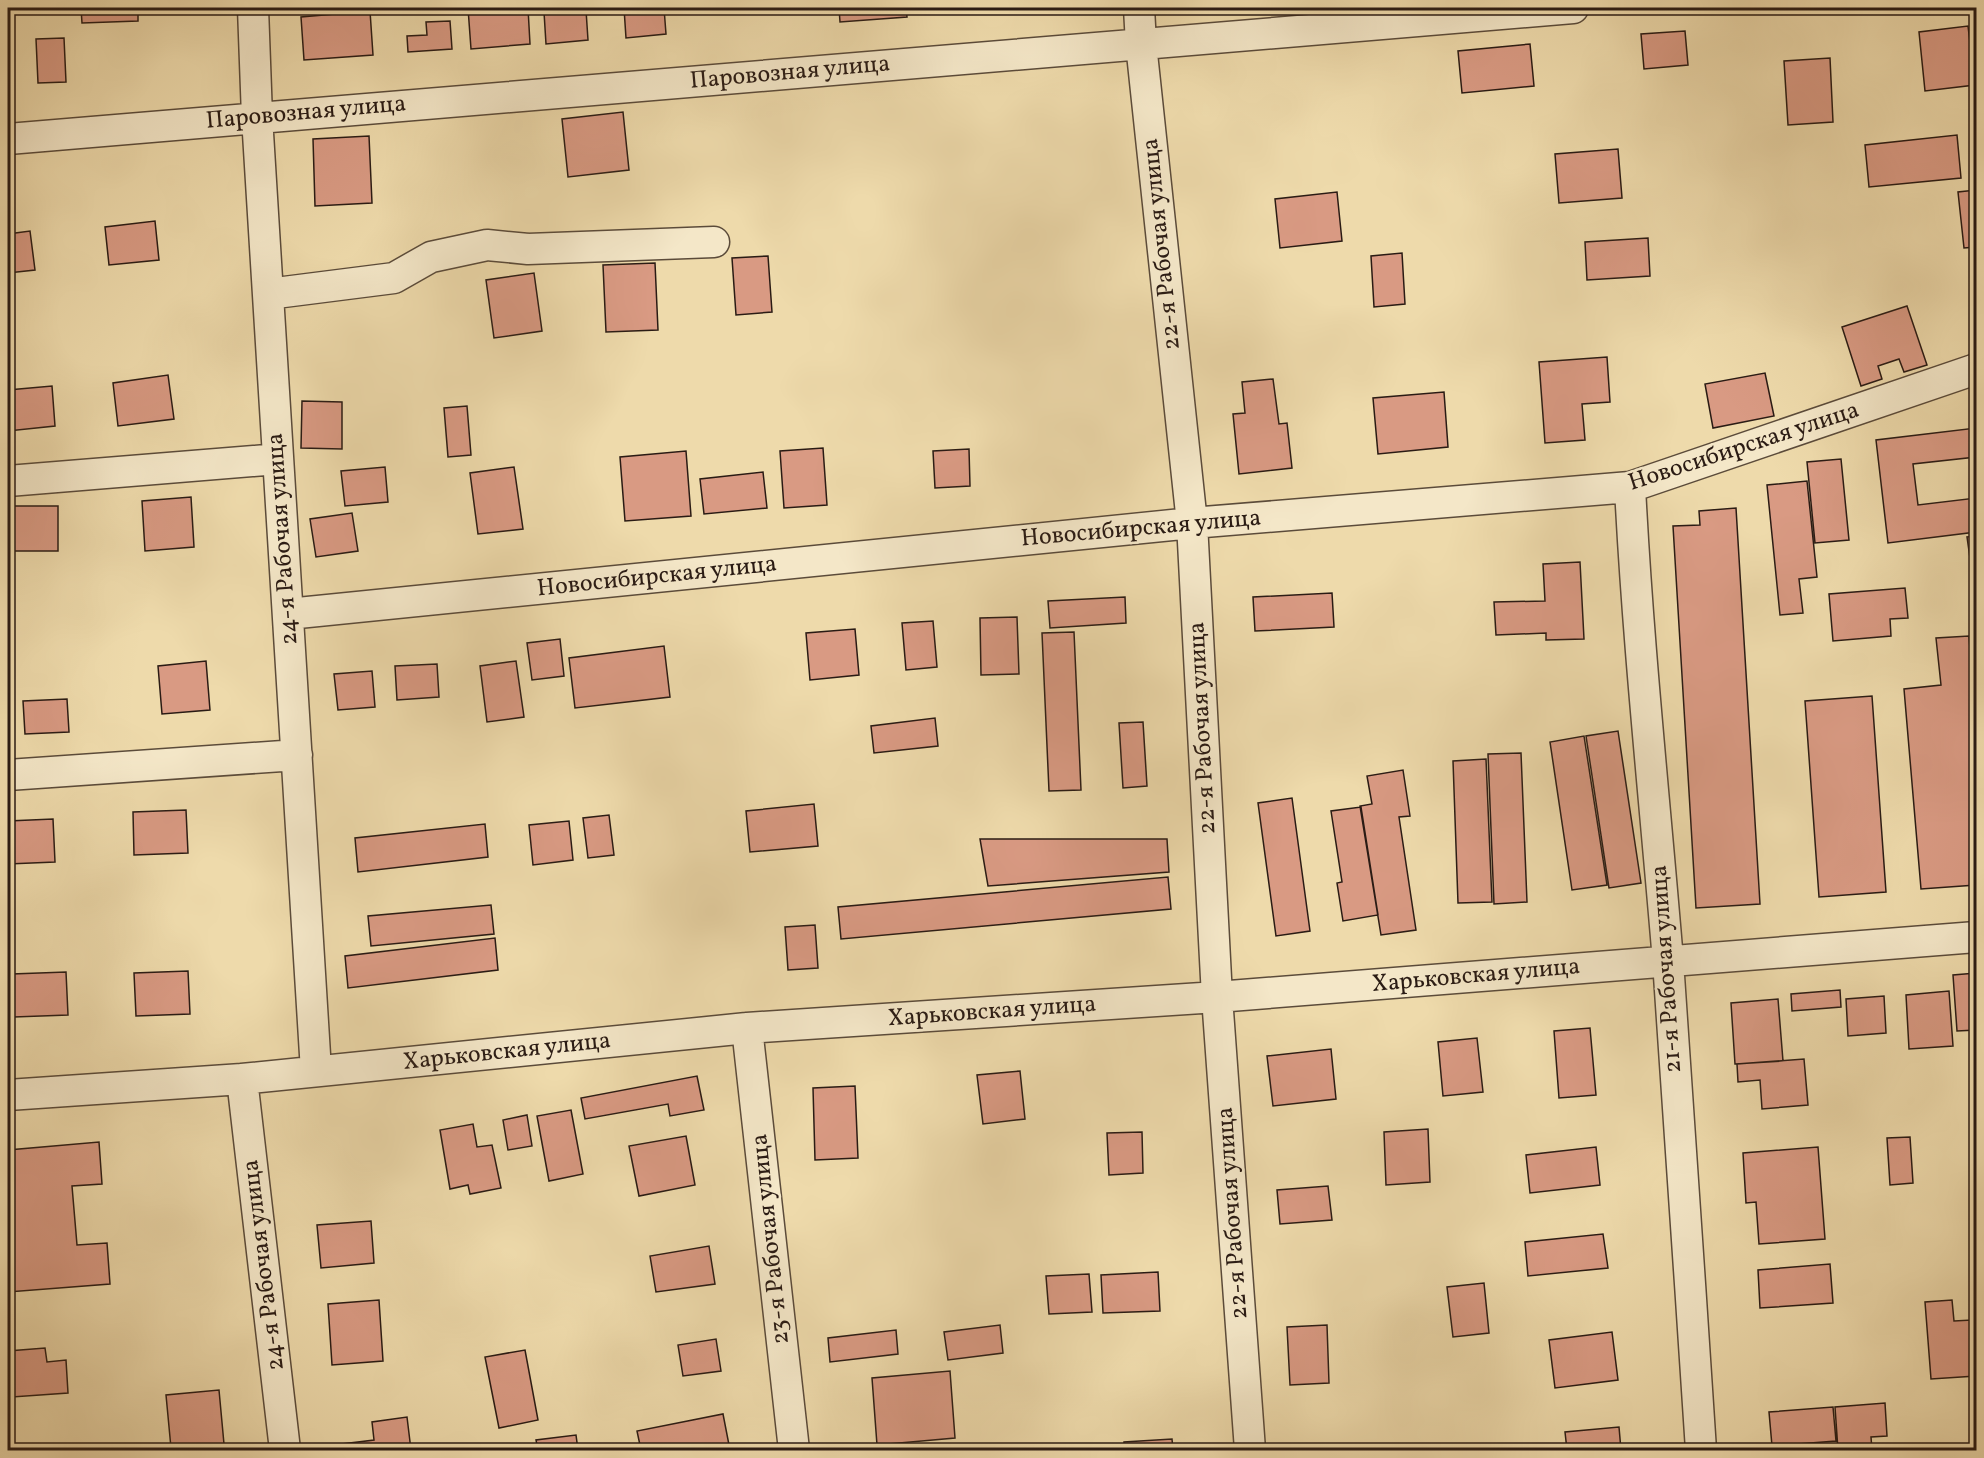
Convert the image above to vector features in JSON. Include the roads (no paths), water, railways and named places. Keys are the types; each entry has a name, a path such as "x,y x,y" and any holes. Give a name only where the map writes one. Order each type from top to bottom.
{"street":[{"name":"24-я Рабочая улица","path":"254,8 257,117 316,1071"},
{"name":"22-я Рабочая улица","path":"1139,8 1192,523 1217,997 1250,1450"},
{"name":"Паровозная улица","path":"8,139 1574,8"},
{"path":"268,294 394,278 431,257 487,245 528,249 714,242"},
{"name":"Новосибирская улица","path":"288,614 1192,523 1630,487 1977,369"},
{"path":"8,481 278,459"},
{"name":"21-я Рабочая улица","path":"1630,487 1645,706 1668,961 1701,1450"},
{"path":"8,775 297,755"},
{"name":"Харьковская улица","path":"8,1095 242,1079 747,1028 1217,997 1977,937"},
{"name":"23-я Рабочая улица","path":"747,1028 794,1450"},
{"name":"24-я Рабочая улица","path":"242,1079 285,1450"}]}
